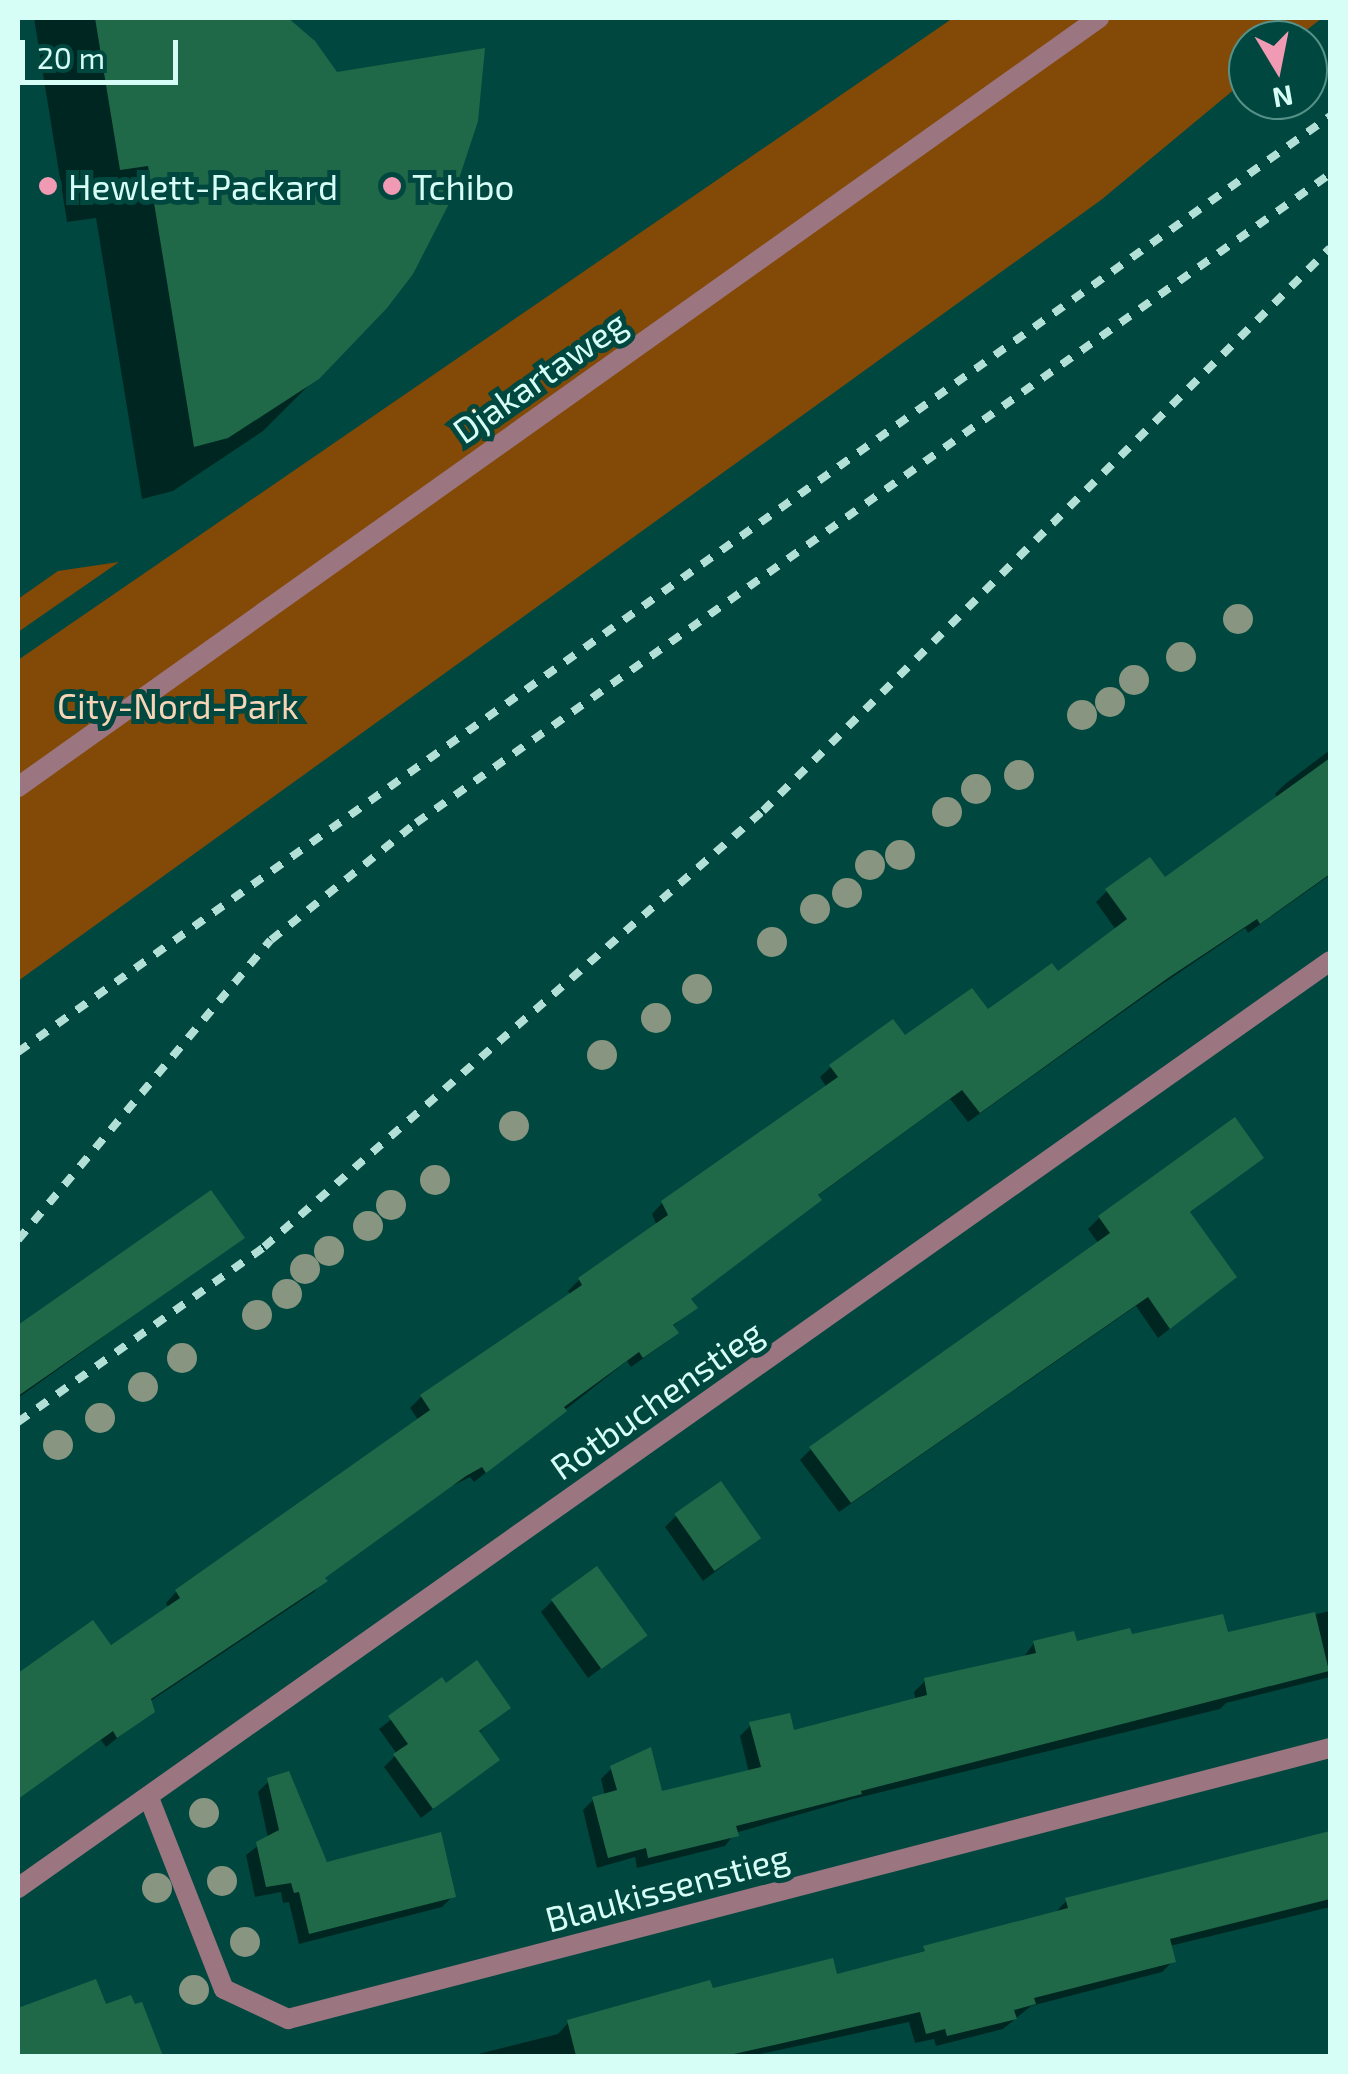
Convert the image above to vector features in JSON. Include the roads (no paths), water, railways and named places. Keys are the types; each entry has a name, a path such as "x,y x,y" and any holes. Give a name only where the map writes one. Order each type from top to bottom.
{"street":[{"name":"Djakartaweg","path":"18,787 1099,18"},
{"name":"Rotbuchenstieg","path":"18,1888 1330,961"},
{"name":"Blaukissenstieg","path":"149,1798 224,1988 288,2019 1330,1748"}],"railway":[{"path":"18,1052 1330,116"},
{"path":"18,1240 271,940 416,823 1330,174"},
{"path":"18,1422 264,1247 763,811 1330,248"}],"place":[{"name":"Hewlett-Packard","path":"48,186"},
{"name":"Tchibo","path":"392,186"}],"park label":[{"name":"City-Nord-Park","path":"178,705"}]}
